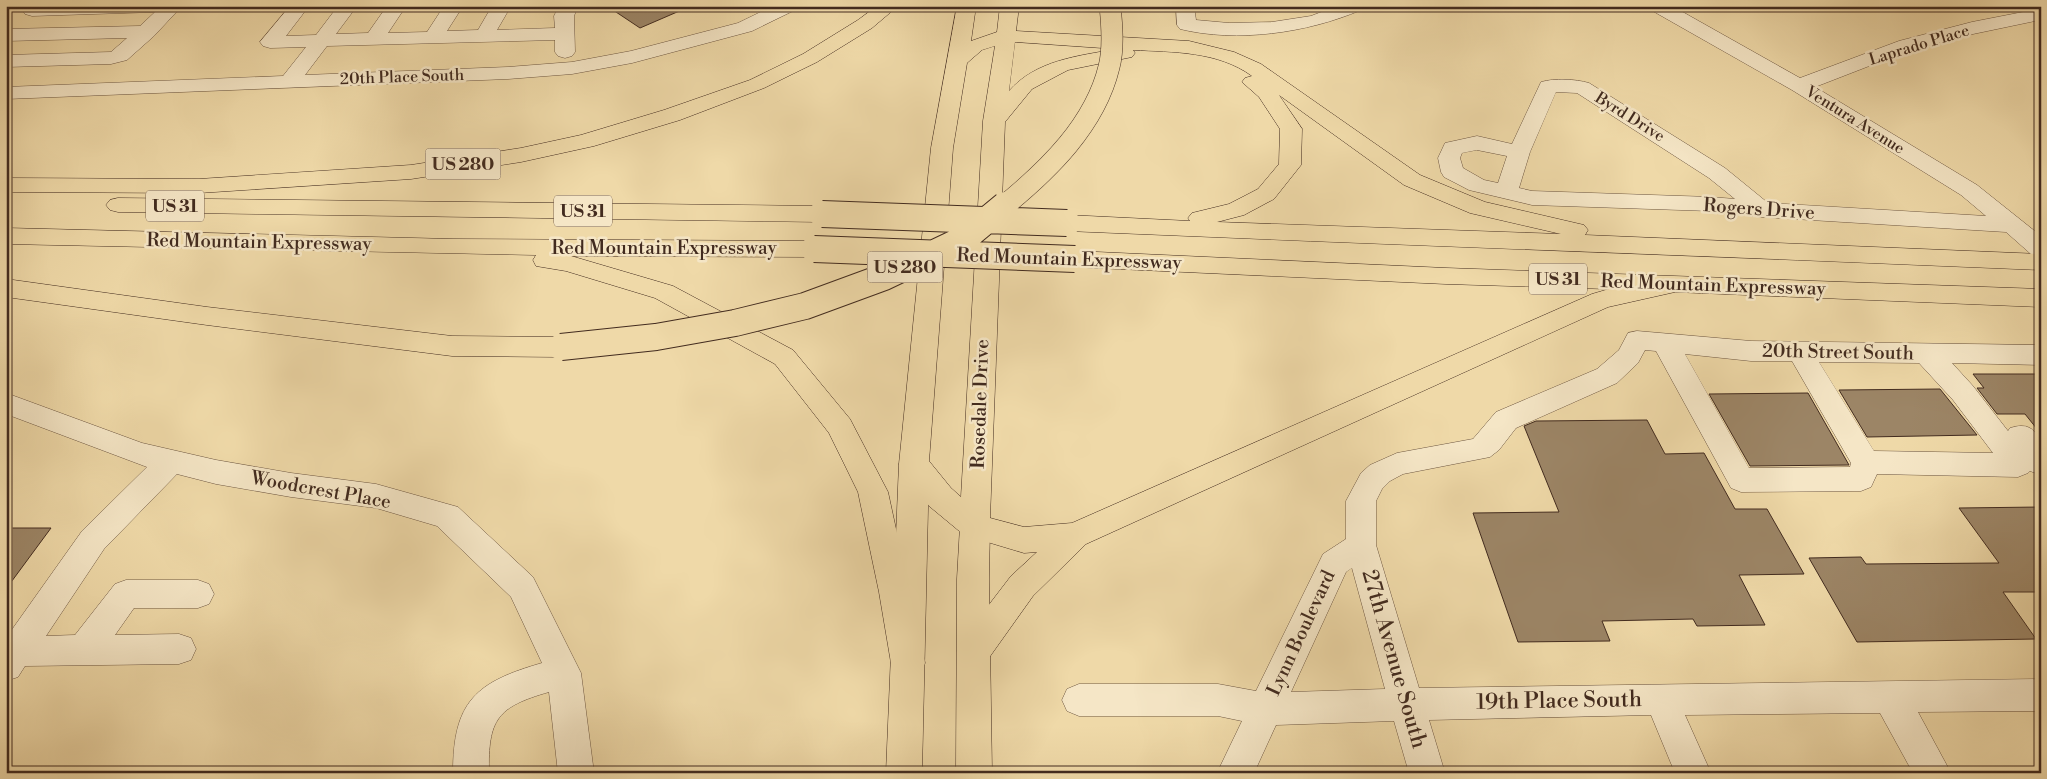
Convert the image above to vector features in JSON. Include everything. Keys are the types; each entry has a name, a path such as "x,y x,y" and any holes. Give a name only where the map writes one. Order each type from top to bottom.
{"main road":[{"name":"US 280","path":"6,185 199,186 411,172 521,155 586,141 663,118 757,84 810,58 865,24 888,6"},
{"path":"904,773 914,464 942,148 967,6"},
{"name":"Rosedale Drive","path":"974,773 975,526 979,411 994,121 1010,6"},
{"name":"US 280","path":"6,288 452,346 561,347 656,337 735,323 805,306 884,277 964,239 1038,177 1090,115 1109,67 1112,26 1110,6"},
{"path":"957,61 975,46 1005,36 1189,47 1227,56 1254,68 1412,180 1486,210 1636,244"},
{"path":"994,121 1025,85 1062,65 1122,53 1149,52 1223,66 1248,78 1267,93 1292,129 1290,165 1266,194 1236,210 1208,218 1102,224"},
{"name":"Red Mountain Expressway","path":"6,203 822,214 1464,240 1636,244 2041,262"},
{"name":"Red Mountain Expressway","path":"6,236 452,247 814,249 2041,298"},
{"path":"452,247 568,263 664,292 784,357 840,427 873,492 895,592 908,663"},
{"path":"914,464 940,497 975,526 1024,540 1075,535 1601,300 1675,283"},
{"path":"974,651 1022,586 1075,535"}],"street":[{"path":"6,34 34,8 173,6"},
{"path":"6,61 111,58 126,52 173,6"},
{"path":"300,6 270,42 563,34"},
{"path":"290,81 348,6"},
{"path":"374,39 397,6"},
{"path":"433,37 454,6"},
{"path":"484,36 502,6"},
{"path":"566,68 563,34 564,16 569,6"},
{"name":"20th Place South","path":"6,93 508,73 566,68 632,57 745,27 788,6"},
{"path":"1186,16 1213,28 1264,28 1303,22 1341,13 1354,6"},
{"name":"Ventura Avenue","path":"1658,6 1799,86 1969,190 2041,249"},
{"path":"2005,6 2037,17"},
{"name":"Laprado Place","path":"1799,86 1906,45 1972,28 2037,17"},
{"path":"6,34 147,32"},
{"name":"Byrd Drive","path":"1506,192 1520,152 1548,86 1582,87 1717,173 1762,210"},
{"path":"1506,192 1477,185 1452,172 1449,158 1453,148 1477,143 1520,152"},
{"name":"Rogers Drive","path":"1506,192 1532,198 1711,204 1762,210 2012,225"},
{"name":"20th Street South","path":"1361,545 1361,501 1371,481 1380,473 1397,464 1480,449 1489,444 1506,420 1607,376 1628,356 1636,340 1751,351 2041,355"},
{"path":"1665,343 1741,480 1862,479 1866,462 1800,352"},
{"path":"1866,462 2018,465 1963,392 1927,354"},
{"name":"Woodcrest Place","path":"6,403 138,453 202,469 291,485 376,496 447,516 522,588 564,673 576,773"},
{"path":"2020,436 2041,464"},
{"path":"12,659 93,540 171,461"},
{"name":"27th Avenue South","path":"1361,545 1427,773"},
{"name":"Lynn Boulevard","path":"1235,773 1334,563 1361,545"},
{"path":"84,650 126,594 198,594"},
{"path":"12,659 84,650 179,649"},
{"path":"471,773 472,740 478,718 493,699 537,679 564,673"},
{"name":"19th Place South","path":"1079,700 1218,700 1265,709 1661,699 2041,696"},
{"path":"1890,697 1932,773"},
{"path":"1661,699 1693,773"}],"building":[{"path":"607,6 691,6 640,28"},
{"path":"1973,374 2041,374 2041,434 2025,414 1997,414 1977,388 1984,388"},
{"path":"1940,389 1977,435 1867,437 1839,390"},
{"path":"1808,393 1849,465 1750,466 1709,394"},
{"path":"1647,420 1665,454 1704,453 1735,509 1767,509 1804,574 1739,575 1765,625 1697,626 1693,619 1602,621 1610,641 1518,642 1473,513 1559,512 1524,426 1536,421"},
{"path":"2041,507 2041,592 2003,592 2036,639 1857,642 1809,558 1861,557 1866,564 1999,563 1959,508"},
{"path":"6,528 51,528 6,589"}]}
